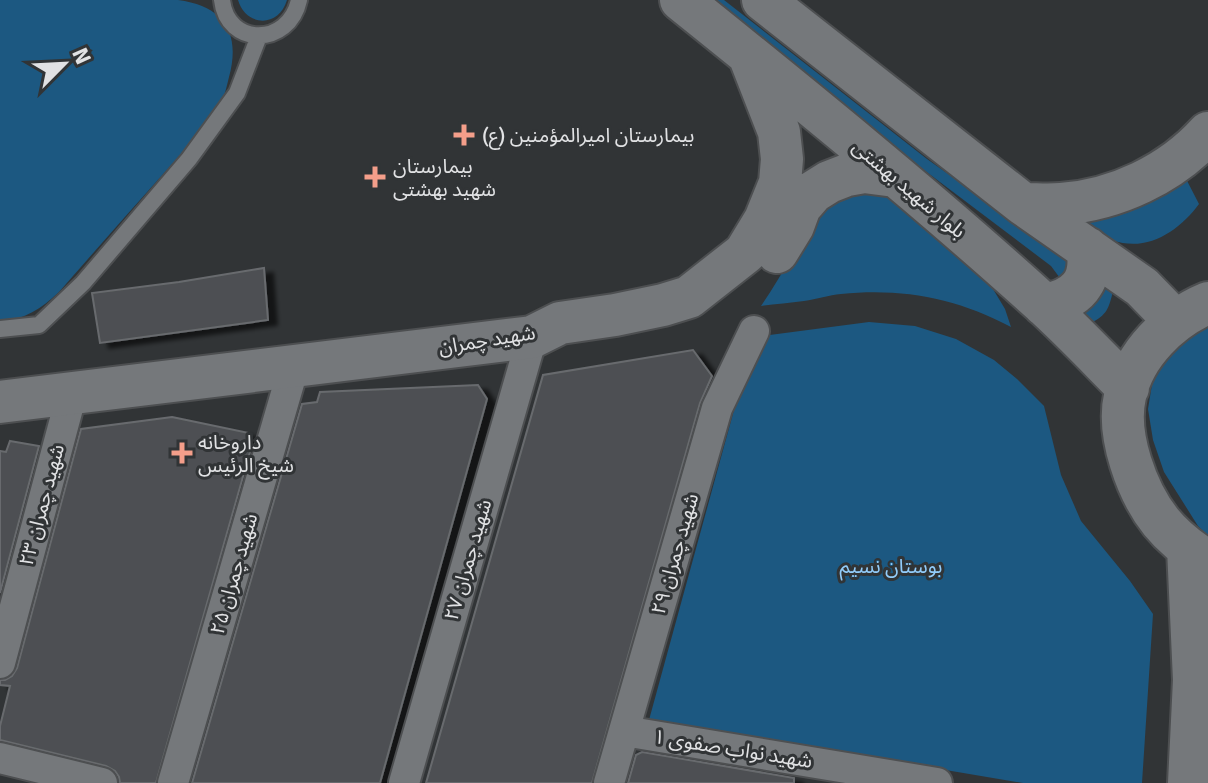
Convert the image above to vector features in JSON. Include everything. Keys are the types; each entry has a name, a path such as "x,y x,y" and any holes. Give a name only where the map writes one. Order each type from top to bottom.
{"main road":[{"name":"بلوار شهید بهشتی","path":"681,0 895,176 1044,305 1128,388"},
{"path":"763,0 1023,204 1142,287 1192,312 1153,342 1136,367 1125,396 1123,426 1132,469 1145,498 1163,524 1198,555 1201,671 1189,783"},
{"name":"شهید چمران","path":"0,402 532,337 560,323 615,315 689,297 745,253 765,220 780,183 782,159 779,132 749,55"},
{"path":"1023,204 1061,204 1099,198 1135,185 1168,168 1208,133"},
{"path":"532,337 559,341 626,334 665,327 726,305 773,260 800,207 813,192 847,175 864,172 895,176"},
{"path":"1044,305 1061,302 1075,293 1085,280 1090,263 1087,248"}],"street":[{"name":"شهید چمران ۲۹","path":"609,783 717,408 754,331"},
{"name":"شهید چمران ۲۷","path":"404,783 532,337"},
{"name":"شهید چمران ۲۵","path":"173,783 294,366"},
{"name":"شهید چمران ۲۳","path":"0,663 72,393"},
{"name":"شهید نواب صفوی ۱","path":"624,731 866,777 937,783"},
{"path":"0,758 102,783"}],"lane":[{"path":"218,1 236,27 259,36 282,29 291,21 300,3"},
{"path":"0,329 39,325 83,283 189,159 237,93 259,36"}],"green space":[{"path":"0,0 178,0 194,3 218,15 225,24 233,47 222,101 195,138 59,292 32,312 0,322"},
{"path":"238,0 287,0 277,16 262,21 248,15"},
{"path":"710,0 724,0 927,159 1113,291 1104,314 1091,323 1051,266 924,170"},
{"path":"1183,173 1199,204 1182,223 1161,237 1138,244 1112,240 1094,233 1078,214"},
{"path":"831,190 882,192 910,209 990,284 1005,309 1011,327 949,302 908,294 841,294 761,306"},
{"path":"1208,321 1208,536 1198,526 1164,472 1153,440 1148,409 1153,378 1168,350"},
{"name":"بوستان نسیم","path":"869,322 915,326 956,339 994,360 1044,406 1061,475 1081,521 1153,614 1142,783 1023,783 649,720 754,337"}],"building":[{"path":"264,268 268,320 100,343 92,293"},
{"path":"693,350 712,376 700,403 592,783 426,783 543,375"},
{"path":"478,385 487,399 380,783 192,783 302,404 317,402 320,392"},
{"path":"172,417 249,433 252,445 156,783 120,783 115,771 106,766 0,740 0,726 10,686 0,685 0,680 12,676 17,668 81,429"},
{"path":"10,441 39,446 0,593 0,451 6,452"},
{"path":"642,752 794,778 794,783 628,783 636,755"}],"place":[{"name":"بیمارستان امیرالمؤمنین (ع)","path":"464,135"},
{"name":"بیمارستان شهید بهشتی","path":"375,177"},
{"name":"داروخانه شیخ الرئیس","path":"182,453"}]}
